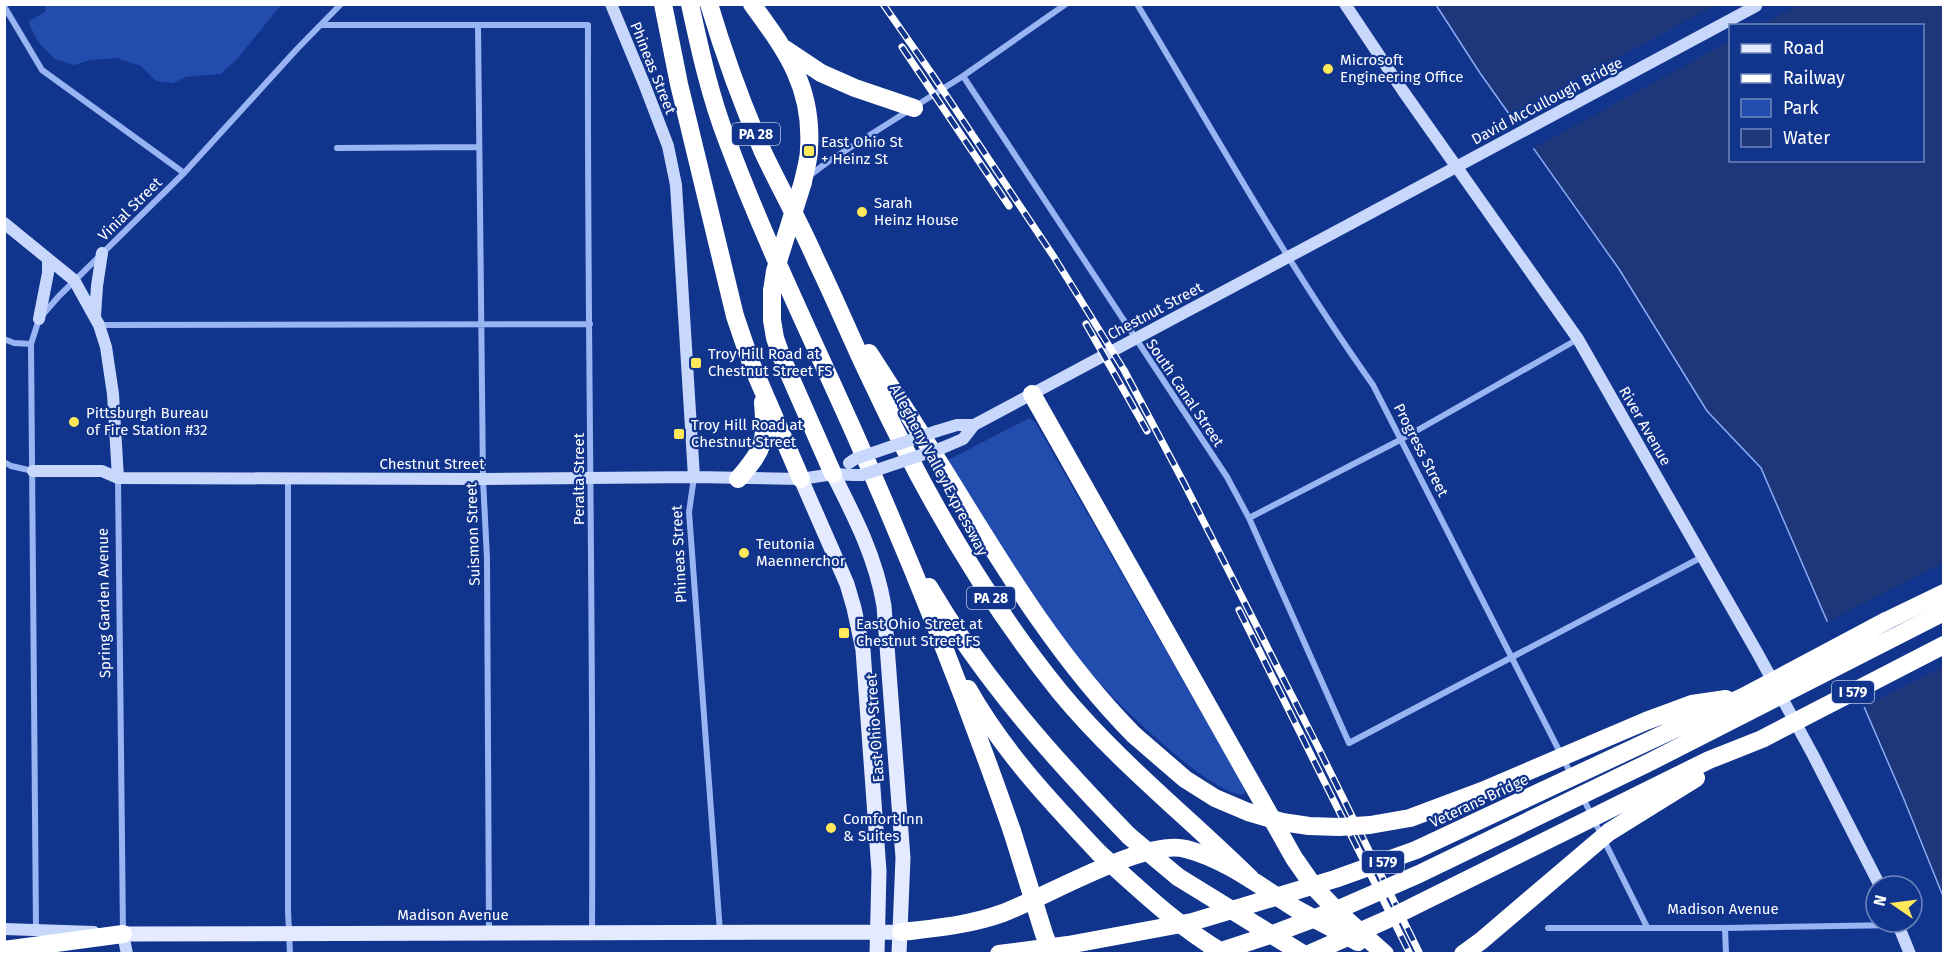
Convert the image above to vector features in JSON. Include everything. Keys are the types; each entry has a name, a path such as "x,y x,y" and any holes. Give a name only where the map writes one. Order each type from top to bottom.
{"highway":[{"path":"663,4 679,84 728,291 744,343 801,479"},
{"name":"PA 28","path":"690,4 706,76 726,139 772,249 900,536 932,592 1006,699 1042,744 1129,836 1178,877 1303,954"},
{"name":"Allegheny Valley Expressway","path":"709,4 725,58 764,153 816,258 873,385 944,522 980,582 1020,641 1062,694 1110,747 1251,879"},
{"path":"752,4 784,48 802,86 809,119 809,151 803,182 775,271 772,320 779,348 841,472"},
{"path":"784,48 821,73 855,88 914,108"},
{"path":"816,258 867,351 1044,628 1083,678 1134,735 1185,779 1215,798 1248,812 1282,822 1308,826 1370,825 1410,818 1482,791 1646,721 1692,704 1743,697"},
{"path":"738,479 757,458 763,444 765,428 762,388"},
{"path":"1032,394 1294,858 1315,888 1385,954"},
{"path":"900,536 984,751 1012,831 1040,924 1052,954"},
{"name":"Veterans Bridge","path":"999,954 1068,945 1192,922 1335,879 1416,850 1743,697 1944,593"},
{"path":"1212,954 1339,909 1419,874 1646,764 1944,612"},
{"path":"944,645 975,701 1014,760 1059,811 1099,853 1170,916 1225,954"},
{"name":"I 579","path":"1309,954 1386,920 1709,760 1762,740 1944,645"},
{"path":"1463,954 1610,832 1657,801 1762,740"},
{"path":"900,943 1003,913 1105,867 1141,854 1172,848 1185,849 1251,879"},
{"name":"PA 28","path":"1251,879 1297,909 1378,954"},
{"path":"4,950 126,946"}],"main road":[{"name":"East Ohio Street","path":"841,472 870,553 883,599 903,858 900,943"},
{"name":"East Ohio Street","path":"801,479 847,584 863,650 877,843 877,943"},
{"name":"Madison Avenue","path":"126,946 489,933 720,933 900,943"}],"street":[{"name":"Vinial Street","path":"36,929 31,344 39,319 74,280 184,173 341,4"},
{"name":"Phineas Street","path":"611,4 668,146 676,185 694,477 689,512 720,933"},
{"path":"803,182 829,160 963,76 1066,4"},
{"name":"Progress Street","path":"1137,4 1289,256 1338,335 1373,385 1647,927"},
{"name":"River Avenue","path":"1345,4 1403,91 1578,339 1803,736 1874,874"},
{"name":"David McCullough Bridge","path":"1350,224 1759,4"},
{"path":"4,6 42,70 184,173"},
{"path":"322,25 478,26"},
{"name":"Peralta Street","path":"478,26 588,26 587,253 590,324 592,933"},
{"name":"Suismon Street","path":"478,26 483,479 487,558 489,933"},
{"name":"South Canal Street","path":"963,76 1227,477 1249,518 1349,743 1512,657"},
{"path":"337,148 479,147"},
{"path":"4,223 74,280"},
{"name":"Chestnut Street","path":"33,471 102,471 118,478 694,477 801,479 841,472 862,475 963,439 974,425 1350,224"},
{"path":"102,253 97,286 97,321 590,324"},
{"path":"39,319 48,273 48,259"},
{"name":"Spring Garden Avenue","path":"74,280 97,321 106,347 113,394 118,478 126,946"},
{"path":"4,339 14,343 31,344"},
{"path":"1249,518 1402,439 1578,339"},
{"name":"Chestnut Street","path":"841,472 855,459 957,425 974,425"},
{"path":"4,462 33,471"},
{"path":"288,478 288,910 290,954"},
{"path":"1512,657 1702,557"},
{"name":"Madison Avenue","path":"1548,928 1725,928 1864,925"},
{"path":"1725,928 1726,954"},
{"name":"Madison Avenue","path":"4,929 36,929 126,946"},
{"path":"1902,934 1910,954"}],"green space":[{"path":"45,4 281,5 238,58 221,74 186,77 173,83 156,81 141,66 116,58 90,60 74,65 55,59 39,43 28,22 46,11"},
{"path":"1029,418 1035,422 1244,787 1245,792 1242,795 1220,786 1183,761 1133,717 1087,669 1030,594 948,460"}],"water":[{"path":"1436,5 1943,5 1943,896 1903,797 1761,468 1707,411 1619,269 1480,73"}],"pier":[{"path":"1716,5 1798,5 1761,24 1729,24 1729,42 1530,150 1507,116"},
{"path":"1943,563 1943,667 1862,708 1825,623"}],"railway":[{"path":"883,4 1054,257 1124,370 1317,745 1420,954"},
{"path":"902,47 1009,206"},
{"path":"1086,324 1147,431"},
{"path":"1239,610 1410,954"}],"place":[{"name":"Microsoft Engineering Office","path":"1328,69"},
{"name":"East Ohio St + Heinz St","path":"809,151"},
{"name":"Sarah Heinz House","path":"862,212"},
{"name":"Troy Hill Road at Chestnut Street FS","path":"696,363"},
{"name":"Pittsburgh Bureau of Fire Station #32","path":"74,422"},
{"name":"Troy Hill Road at Chestnut Street","path":"679,434"},
{"name":"Teutonia Maennerchor","path":"744,553"},
{"name":"East Ohio Street at Chestnut Street FS","path":"844,633"},
{"name":"Comfort Inn & Suites","path":"831,828"}]}
